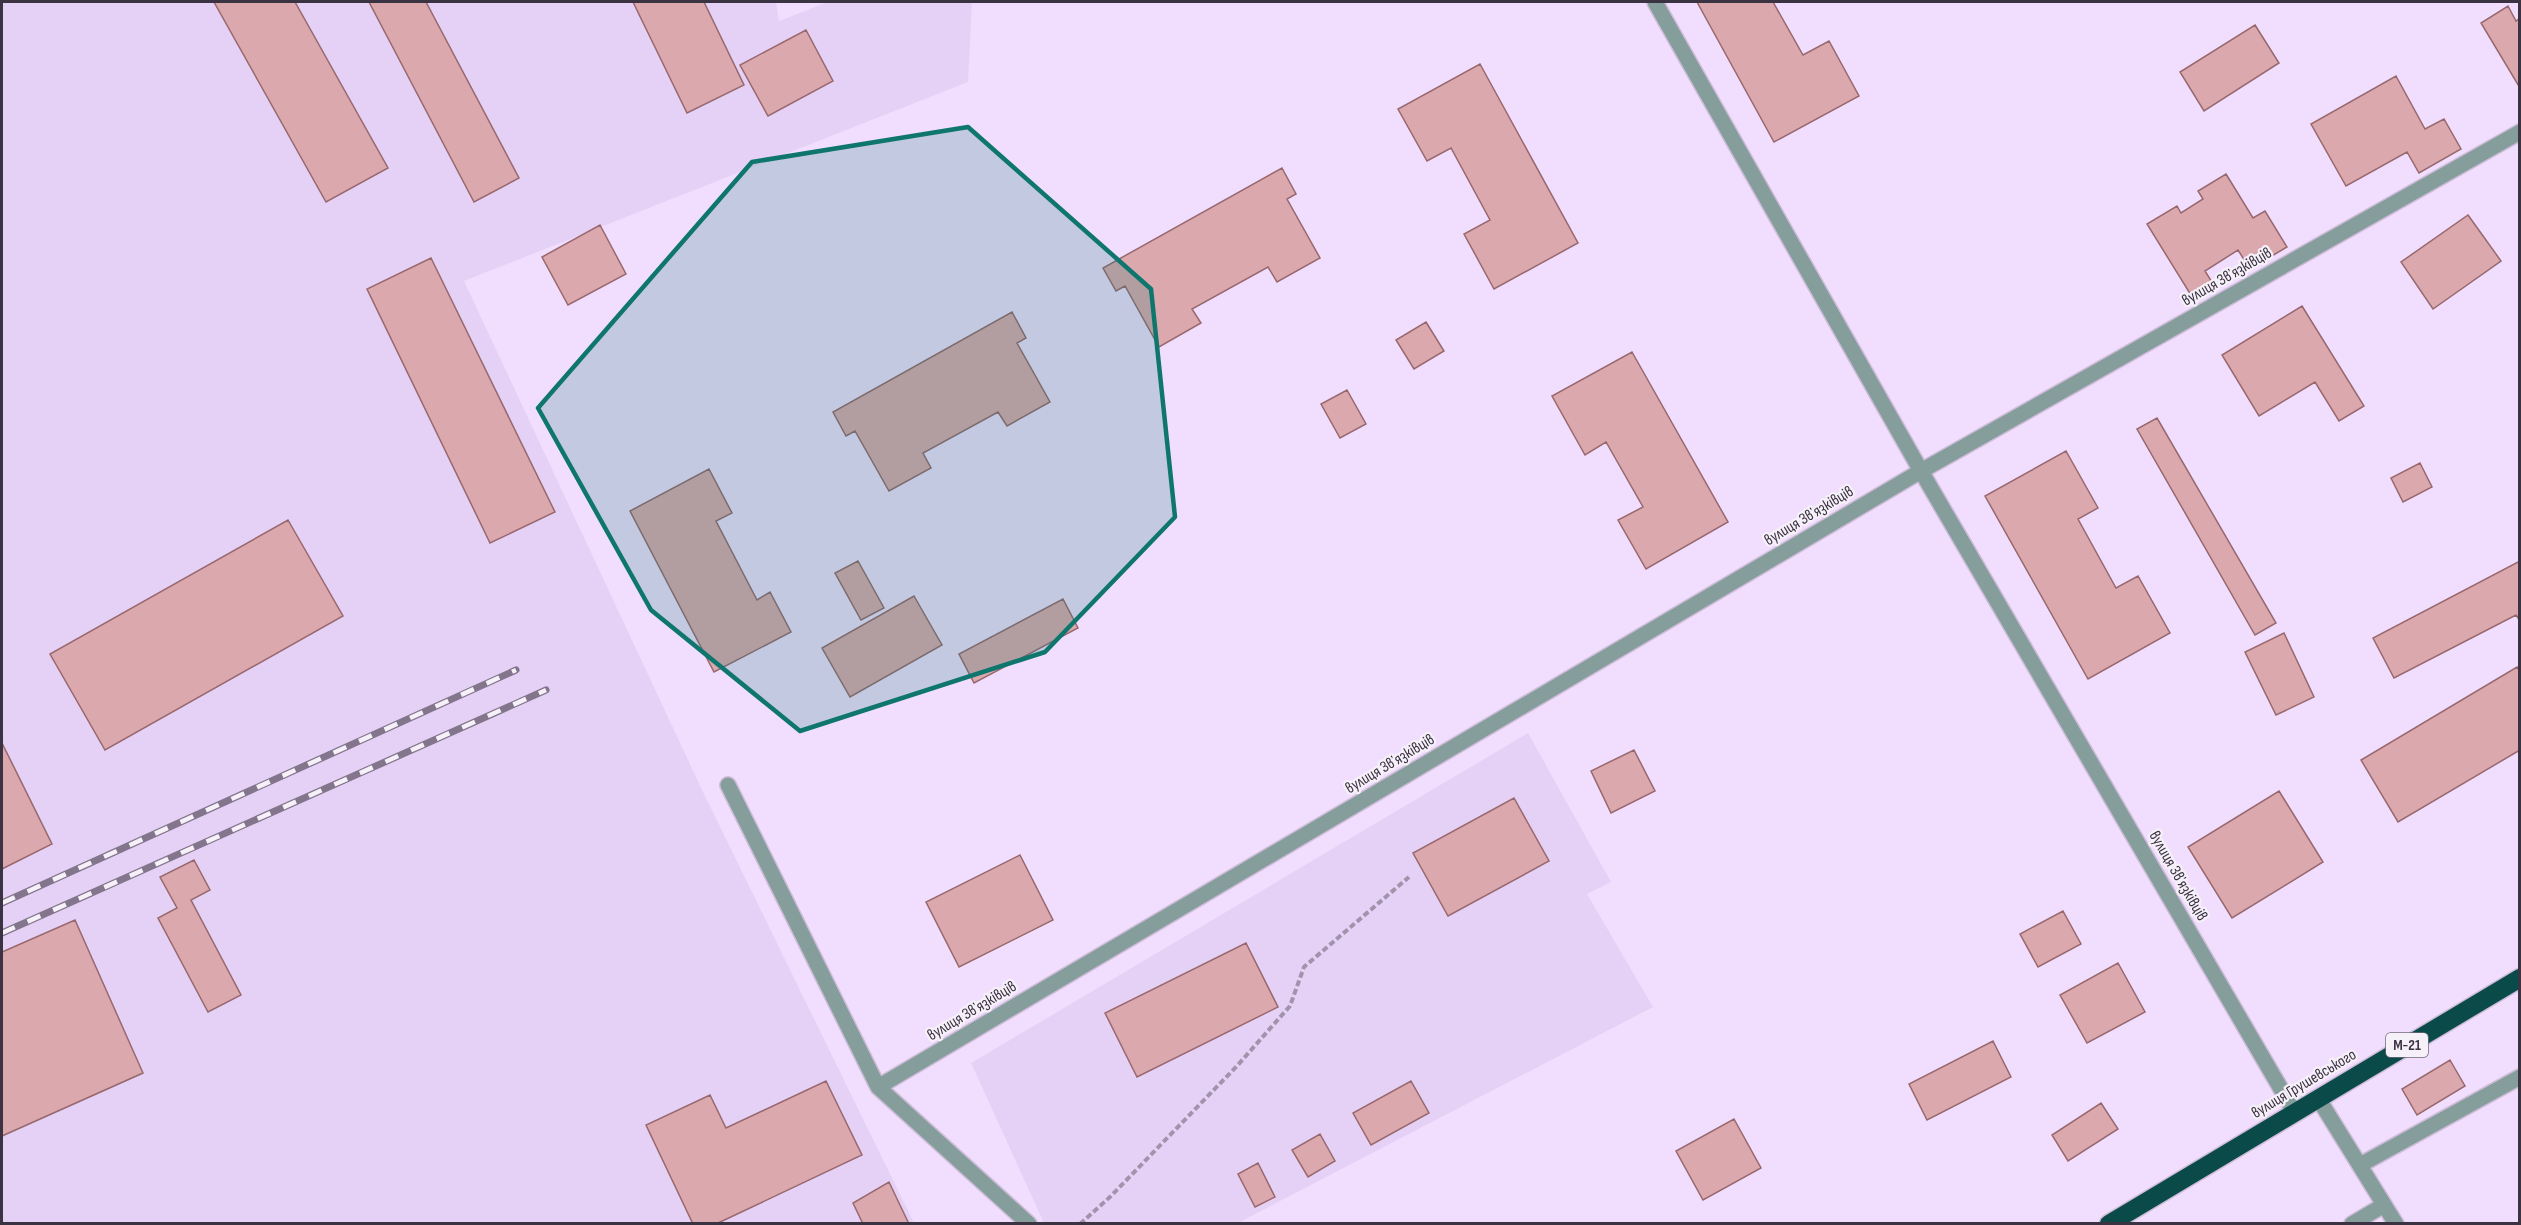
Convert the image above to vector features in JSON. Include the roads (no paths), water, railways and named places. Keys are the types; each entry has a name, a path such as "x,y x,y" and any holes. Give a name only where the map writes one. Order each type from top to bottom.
{"highway":[{"name":"вулиця Грушевського","path":"2109,1224 2520,978"}],"street":[{"name":"вулиця Звʼязківців","path":"1655,2 1921,471 2295,1113"},
{"name":"вулиця Звʼязківців","path":"878,1087 1921,471 2520,132"},
{"path":"728,786 878,1087 1029,1224"},
{"path":"2360,1165 2520,1077"},
{"path":"2318,1098 2396,1224"},
{"path":"2352,1224 2384,1204"}],"railway":[{"path":"2,903 516,670"},
{"path":"2,933 546,690"}]}
